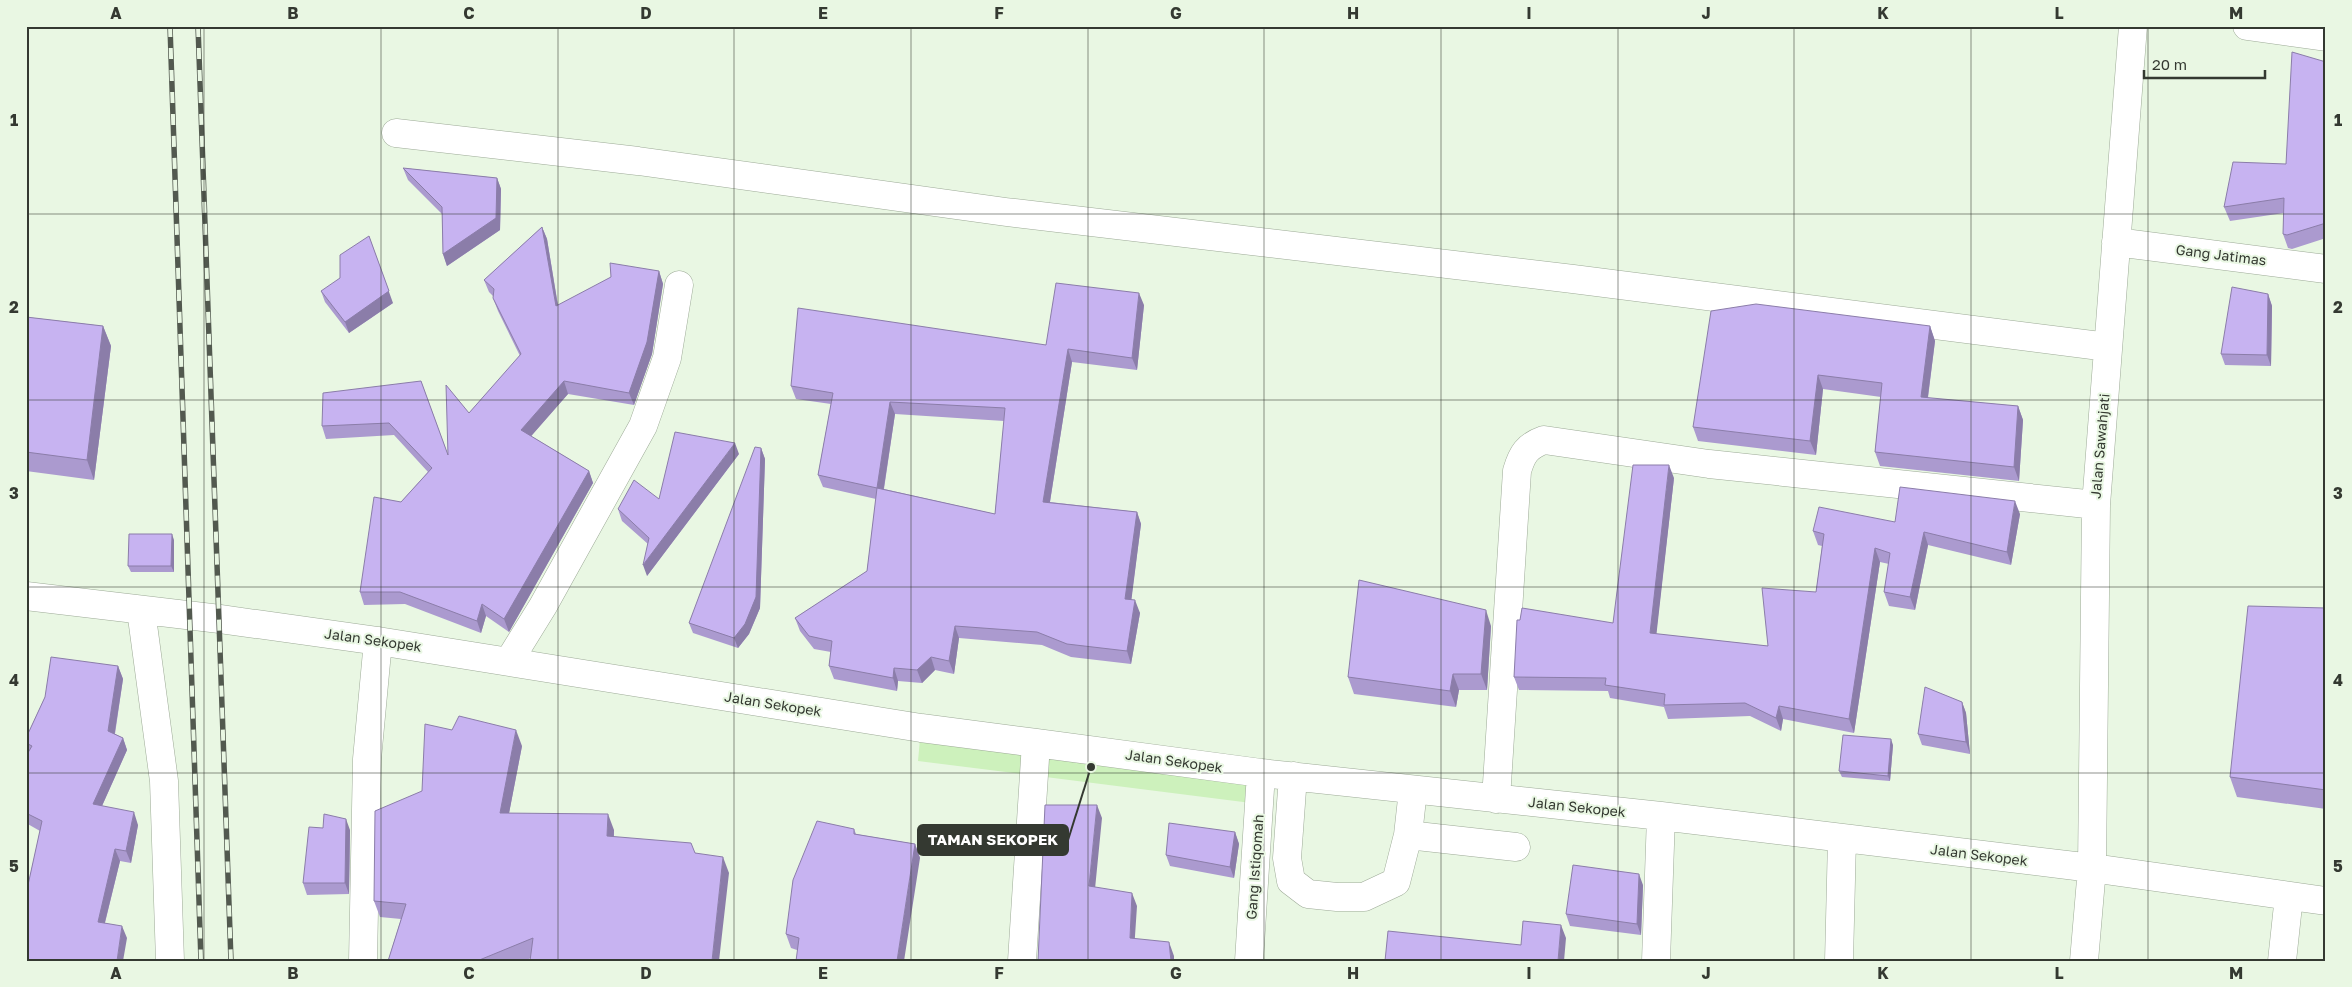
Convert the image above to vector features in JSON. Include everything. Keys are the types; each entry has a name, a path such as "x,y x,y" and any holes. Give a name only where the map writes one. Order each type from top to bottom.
{"street":[{"name":"Jalan Sawahjati","path":"2084,961 2092,868 2096,504 2133,26"},
{"path":"2247,26 2326,36"},
{"path":"396,133 648,162 1006,212 1563,278 2108,347"},
{"name":"Gang Jatimas","path":"2116,242 2326,269"},
{"path":"508,661 543,606 643,426 667,358 679,284"},
{"path":"1496,799 1517,470 1522,454 1532,444 1544,440 1708,464 2096,504"},
{"name":"Jalan Sekopek","path":"26,596 378,640 921,728 1261,773 1661,816 2092,868 2326,901"},
{"path":"141,610 164,781 170,961"},
{"path":"363,961 367,759 378,640"},
{"path":"1022,961 1036,743"},
{"name":"Gang Istiqomah","path":"1249,961 1261,773"},
{"path":"1293,776 1287,858 1291,881 1308,894 1364,897 1396,882 1408,835 1412,790"},
{"path":"1656,961 1661,816"},
{"path":"1408,835 1516,847"},
{"path":"1839,961 1842,839"},
{"path":"2282,961 2289,896"}],"green space":[{"path":"921,728 1261,773 1259,804 918,761"}],"building":[{"path":"2292,52 2326,62 2326,223 2287,235 2283,234 2284,198 2224,207 2233,162 2286,164"},
{"path":"403,168 497,178 496,218 443,254 442,207"},
{"path":"542,227 556,306 611,277 610,263 659,271 647,342 629,393 564,381 521,430 589,471 504,619 482,604 477,621 400,592 360,592 374,497 401,502 432,468 389,423 322,426 323,393 421,381 448,455 446,385 469,413 521,354 493,298 494,289 484,280"},
{"path":"369,236 389,291 345,322 321,291 340,278 340,255"},
{"path":"1056,283 1139,293 1132,358 1068,349 1043,502 1137,512 1125,599 1135,600 1127,651 1067,644 1037,632 955,626 949,661 931,657 917,670 894,668 893,678 829,666 832,641 809,636 795,618 867,571 877,488 818,475 833,393 791,386 798,308 1046,345","holes":["890,402 1005,408 995,514 877,488"]},
{"path":"2232,287 2268,294 2267,355 2221,354"},
{"path":"1756,304 1930,326 1921,397 2018,406 2014,467 1875,452 1882,383 1818,375 1810,441 1693,427 1711,311"},
{"path":"26,317 103,326 87,460 26,452"},
{"path":"675,432 735,443 643,565 649,538 618,509 634,480 659,499"},
{"path":"755,447 761,448 756,597 745,624 734,638 689,623"},
{"path":"1633,465 1669,465 1650,633 1768,646 1762,588 1816,592 1824,534 1813,531 1819,507 1895,522 1900,487 2015,501 2007,552 1924,532 1910,597 1884,592 1890,553 1875,548 1849,719 1779,706 1776,718 1745,703 1664,705 1665,694 1605,685 1606,678 1514,677 1517,620 1520,620 1522,608 1613,623"},
{"path":"129,534 172,534 171,566 128,566"},
{"path":"1359,580 1486,610 1481,674 1453,674 1450,691 1348,677"},
{"path":"2248,606 2326,608 2326,790 2230,777"},
{"path":"51,657 118,666 108,731 123,738 93,804 134,812 126,851 115,849 98,922 122,926 117,961 26,961 26,884 28,885 42,821 26,813 26,756 32,746 26,743 26,738 45,697"},
{"path":"1925,687 1962,702 1966,742 1918,734"},
{"path":"459,716 516,730 500,813 608,814 607,836 691,843 695,853 723,857 712,961 530,961 533,938 477,961 388,961 406,904 374,901 375,811 422,791 425,724 452,730"},
{"path":"1843,735 1891,739 1888,776 1839,771"},
{"path":"1045,805 1097,805 1089,886 1132,893 1130,938 1169,942 1171,961 1038,961"},
{"path":"324,814 346,819 345,883 303,883 309,827 323,828"},
{"path":"817,821 854,829 854,834 915,844 897,961 796,961 799,938 786,934 793,880"},
{"path":"1169,823 1235,832 1230,867 1166,855"},
{"path":"1573,865 1639,874 1637,924 1566,914"},
{"path":"1523,921 1561,925 1558,961 1385,961 1388,931 1521,945"}],"railway":[{"path":"170,26 201,961"},
{"path":"198,26 231,961"}],"place":[{"name":"TAMAN SEKOPEK","path":"1091,767"}]}
